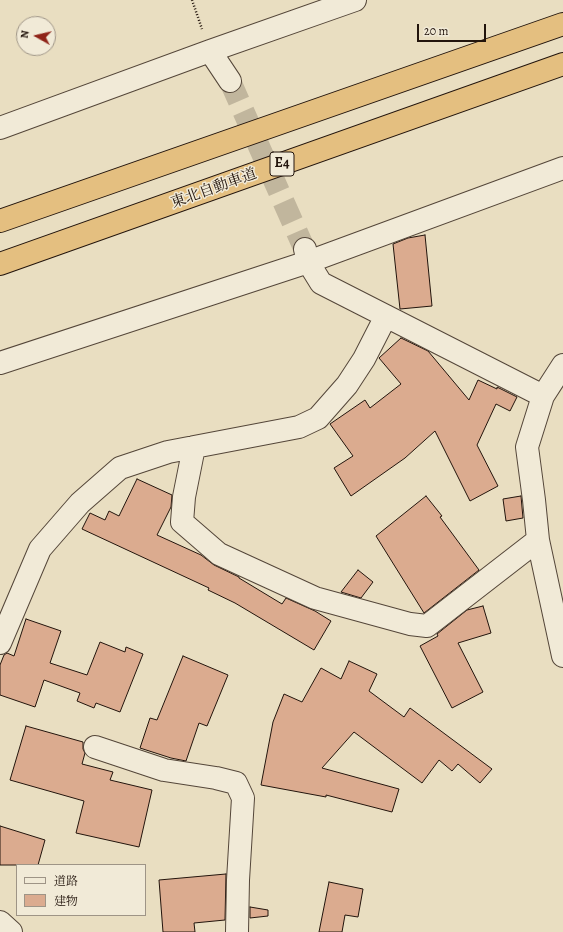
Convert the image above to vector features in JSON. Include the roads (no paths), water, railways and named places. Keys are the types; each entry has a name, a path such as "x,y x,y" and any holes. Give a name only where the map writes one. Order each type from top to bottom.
{"highway":[{"path":"0,221 563,24"},
{"name":"東北自動車道","path":"0,264 563,64"}],"street":[{"path":"0,128 210,51 355,0"},
{"path":"210,51 230,81"},
{"path":"0,363 306,255 563,168"},
{"path":"306,255 321,282 542,396"},
{"path":"0,643 40,549 80,503 120,468 168,452 299,427 318,418 348,386 386,316"},
{"path":"563,365 542,396 527,447 538,540 563,656"},
{"path":"194,447 184,497 182,522 219,554 314,598 410,624 427,626 538,540"},
{"path":"95,747 164,770 216,778 236,783 243,798 238,880 237,932"},
{"path":"0,922 11,932"}],"tunnel":[{"path":"230,81 304,248"}]}
